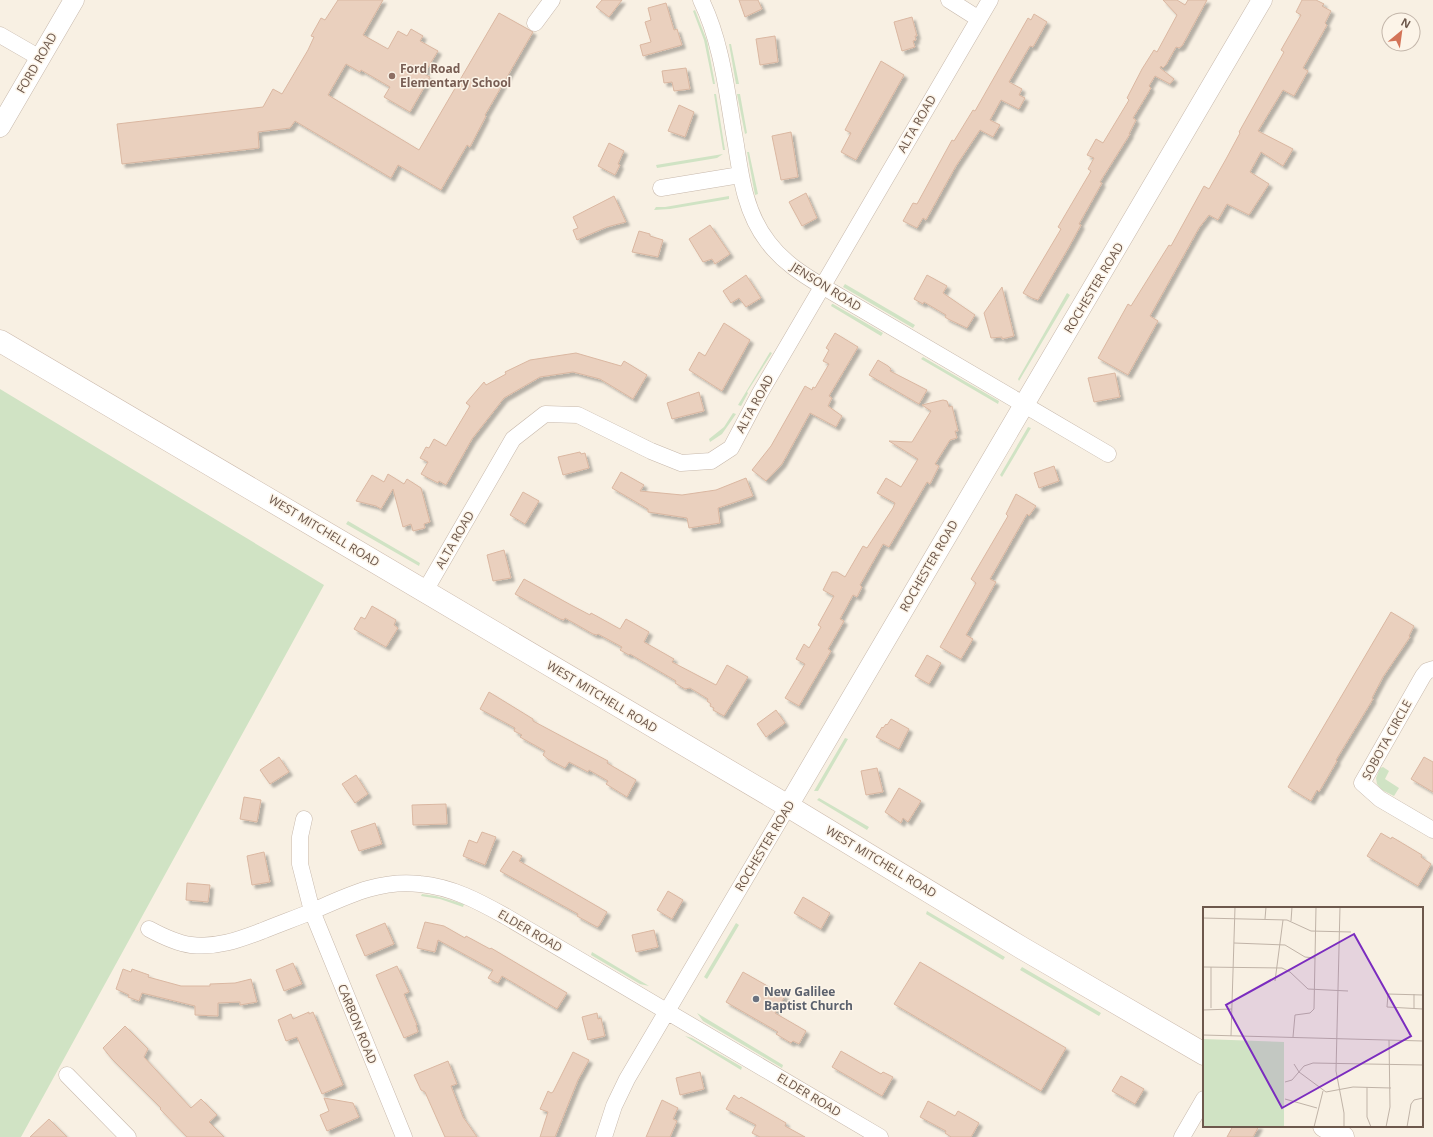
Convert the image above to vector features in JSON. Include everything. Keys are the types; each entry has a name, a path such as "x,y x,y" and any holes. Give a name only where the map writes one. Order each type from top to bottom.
{"main road":[{"name":"WEST MITCHELL ROAD","path":"0,341 425,591 640,720 788,806 1029,952 1203,1053"},
{"path":"1326,1127 1343,1137"}],"street":[{"name":"FORD ROAD","path":"0,127 74,0"},
{"path":"535,23 552,0"},
{"name":"JENSON ROAD","path":"701,0 718,42 740,175 747,203 757,225 768,242 787,263 822,286 1108,454"},
{"path":"949,0 979,19"},
{"name":"ALTA ROAD","path":"425,591 513,440 545,414 578,415 651,451 681,463 711,461 731,448 822,286 990,0"},
{"name":"ROCHESTER ROAD","path":"604,1137 612,1111 622,1090 667,1011 1262,0"},
{"path":"0,35 40,58"},
{"path":"660,188 740,175"},
{"name":"SOBOTA CIRCLE","path":"1433,669 1427,671 1423,676 1362,783 1380,799 1433,830"},
{"name":"CARBON ROAD","path":"304,819 300,837 300,864 312,911 404,1137"},
{"name":"ELDER ROAD","path":"149,929 177,942 190,945 214,945 239,940 312,911 342,897 382,885 419,883 456,892 472,898 505,916 880,1137"},
{"path":"68,1075 128,1137"},
{"path":"1182,1137 1203,1101"}],"green space":[{"path":"695,10 707,41 715,84 713,84 704,40 693,11"},
{"path":"729,44 731,44 739,84 736,84"},
{"path":"714,94 716,94 725,150 723,150"},
{"path":"737,94 740,94 747,133 745,134"},
{"path":"747,152 749,152 758,194 755,195"},
{"path":"723,154 717,158 657,168 656,165"},
{"path":"729,196 729,199 670,209 654,210 656,207 665,207"},
{"path":"845,284 915,325 913,328 843,287"},
{"path":"1067,293 1070,295 1019,381 1018,379"},
{"path":"832,304 883,333 881,336 831,306"},
{"path":"770,352 772,353 747,392 748,393 741,406 738,405"},
{"path":"923,357 999,401 998,404 921,359"},
{"path":"0,389 324,585 21,1137 0,1137"},
{"path":"733,413 736,414 722,434 710,442 709,439 724,427"},
{"path":"1028,427 1031,428 1002,477 1000,475"},
{"path":"348,521 420,563 419,566 346,524"},
{"path":"845,738 848,739 818,791 814,791"},
{"path":"1383,767 1389,771 1385,779 1399,788 1394,796 1382,790 1377,784 1376,778 1380,768"},
{"path":"819,798 869,827 867,830 817,800"},
{"path":"422,894 436,896 464,904 463,907 440,899 421,896"},
{"path":"927,911 1005,957 1003,960 926,914"},
{"path":"736,923 739,925 707,979 704,977"},
{"path":"592,952 649,986 640,984 591,955"},
{"path":"1022,967 1101,1013 1099,1016 1020,970"},
{"path":"697,1013 783,1065 782,1068 703,1021"},
{"path":"685,1036 692,1038 742,1067 741,1070"}],"building":[{"path":"338,0 383,0 363,35 388,49 398,31 407,36 411,29 423,36 420,41 438,51 424,74 430,77 410,112 384,97 390,87 361,70 360,72 346,64 328,95 419,150 499,13 533,32 485,115 486,116 470,147 467,145 441,190 398,165 391,178 295,121 290,128 258,132 259,148 122,164 117,124 263,107 273,89 282,94 308,50 314,37 311,36 321,18 325,20"},
{"path":"602,0 622,0 609,17 596,7"},
{"path":"739,0 758,0 762,9 745,17"},
{"path":"1163,0 1177,0 1185,5 1188,0 1207,0 1182,46 1179,48 1176,47 1166,65 1163,68 1161,66 1160,68 1174,79 1170,84 1155,76 1149,86 1151,88 1133,118 1136,120 1130,134 1100,182 1102,183 1079,224 1081,225 1069,247 1038,300 1032,298 1023,293 1061,229 1058,227 1091,171 1088,169 1094,158 1087,155 1096,139 1103,143 1129,100 1127,98 1142,69 1154,50 1157,52 1177,15"},
{"path":"1302,0 1316,0 1324,4 1322,6 1331,11 1325,23 1327,25 1303,68 1308,71 1294,96 1283,90 1258,131 1293,149 1283,166 1261,152 1250,172 1269,184 1249,215 1227,204 1218,220 1209,215 1199,228 1150,316 1158,321 1128,375 1098,358 1128,304 1131,306 1169,245 1171,246 1204,186 1209,189 1284,52 1281,50 1301,15 1296,12"},
{"path":"666,3 674,30 677,29 682,45 643,56 640,45 651,42 645,22 651,20 648,8"},
{"path":"1034,14 1047,22 1033,47 1030,46 1009,82 1022,89 1019,95 1025,98 1019,109 1001,100 990,120 1000,125 993,137 980,130 956,166 926,220 923,218 917,228 903,221 913,203 917,204 952,140 954,141 973,110 975,111 1028,18 1031,20"},
{"path":"912,17 917,36 915,36 916,40 913,41 915,47 902,51 894,22"},
{"path":"775,36 778,62 760,65 756,39"},
{"path":"881,61 904,75 856,160 841,152 851,133 845,130"},
{"path":"686,68 690,89 674,91 672,82 664,83 662,71"},
{"path":"679,105 694,112 685,137 668,131"},
{"path":"791,132 798,177 781,180 772,136"},
{"path":"609,143 624,151 615,175 598,166"},
{"path":"806,193 817,218 802,226 789,202"},
{"path":"614,196 626,222 607,227 577,240 573,230 578,228 573,217"},
{"path":"710,225 730,254 715,264 712,259 703,262 689,239"},
{"path":"639,231 663,240 658,257 632,252"},
{"path":"746,275 761,298 746,307 739,298 731,303 723,291"},
{"path":"927,275 947,286 943,293 975,315 967,328 948,319 945,317 946,315 924,302 923,304 914,299"},
{"path":"1002,287 1014,336 1002,339 1002,337 991,338 984,313"},
{"path":"724,323 750,340 722,391 689,370 699,352 705,356"},
{"path":"835,333 858,347 829,396 832,398 828,406 842,416 836,427 810,413 782,464 766,481 752,470 771,446 805,386 812,390 813,387 815,388 829,364 823,361 829,350 826,348"},
{"path":"576,353 621,366 624,361 647,375 633,399 600,379 573,372 540,377 504,398 472,439 446,485 439,481 438,483 421,474 428,462 420,458 426,447 429,448 434,439 446,446 470,406 466,403 484,382 486,385 506,374 505,372 530,360"},
{"path":"878,360 888,366 891,369 890,371 927,390 919,404 869,375"},
{"path":"1115,373 1120,397 1094,402 1088,378"},
{"path":"699,392 704,411 672,419 667,403"},
{"path":"943,400 947,401 949,407 952,406 958,431 955,431 957,438 950,440 935,464 939,466 930,484 927,482 889,547 883,544 860,585 862,587 857,597 853,595 840,619 844,621 828,649 831,651 799,706 785,698 805,664 796,659 804,644 809,648 821,627 818,625 834,596 823,590 832,572 837,572 845,577 863,546 867,548 893,508 895,503 877,493 886,478 901,487 918,459 889,441 912,442 931,411 922,405"},
{"path":"580,452 581,454 585,453 589,468 563,475 558,457"},
{"path":"1054,466 1059,481 1039,488 1034,473"},
{"path":"621,472 644,485 640,491 682,495 716,490 746,478 753,496 718,508 720,523 689,528 687,518 648,512 648,509 612,488"},
{"path":"388,474 404,484 407,479 421,488 430,522 424,524 425,528 413,531 411,524 403,527 393,489 381,509 376,506 356,501 372,475 384,482"},
{"path":"523,492 539,501 525,524 510,515"},
{"path":"1016,494 1036,506 1029,516 1027,514 990,579 996,582 966,635 973,639 961,659 940,647 976,583 971,579 1008,516 1006,514"},
{"path":"504,550 511,578 493,581 487,555"},
{"path":"524,579 590,615 591,613 620,629 626,619 649,632 644,642 674,659 672,662 716,685 727,665 748,677 724,716 713,710 714,708 710,706 711,704 707,701 708,699 690,688 685,689 675,683 676,681 630,654 629,655 620,650 622,647 598,634 593,634 565,618 564,620 560,619 515,594"},
{"path":"372,606 396,620 394,625 398,628 386,647 354,629 361,617 365,619"},
{"path":"1391,612 1414,626 1409,636 1410,637 1383,677 1372,698 1373,699 1336,760 1337,761 1319,792 1317,790 1311,801 1288,787"},
{"path":"927,655 941,663 929,684 915,676"},
{"path":"489,692 533,719 533,721 608,761 607,763 636,780 627,797 606,784 608,781 589,770 588,772 569,762 565,768 548,759 543,755 545,751 520,737 522,735 514,731 515,728 480,709"},
{"path":"776,710 785,723 766,737 757,724"},
{"path":"891,719 909,729 899,749 876,737 882,727 883,728 886,724 887,725"},
{"path":"279,757 289,772 270,784 260,770"},
{"path":"1424,757 1433,762 1433,792 1411,779"},
{"path":"877,768 883,792 866,795 861,771"},
{"path":"356,775 368,794 355,803 342,784"},
{"path":"899,788 921,801 908,822 903,818 901,823 885,812"},
{"path":"244,797 261,800 257,822 240,819"},
{"path":"446,804 447,824 413,825 412,805"},
{"path":"375,823 382,844 359,851 351,831"},
{"path":"482,832 496,837 485,865 463,856 469,840 477,843"},
{"path":"1381,833 1391,839 1392,837 1422,855 1421,857 1431,864 1418,886 1367,856"},
{"path":"513,851 522,856 519,861 607,912 599,926 597,927 577,916 578,914 500,871"},
{"path":"264,852 270,882 252,885 247,856"},
{"path":"187,883 210,885 208,902 186,900"},
{"path":"668,891 683,900 672,919 657,910"},
{"path":"803,897 830,913 821,929 794,913"},
{"path":"425,922 444,926 465,938 466,936 490,949 491,948 567,993 557,1009 502,976 498,983 488,978 493,970 438,940 435,952 417,948"},
{"path":"385,923 394,944 365,956 356,935"},
{"path":"654,930 658,947 636,952 632,935"},
{"path":"920,962 1066,1048 1041,1091 894,1004"},
{"path":"293,963 302,984 284,991 276,970"},
{"path":"397,966 409,992 404,994 417,1025 418,1032 404,1038 376,975"},
{"path":"123,969 131,972 132,969 149,975 148,977 181,986 210,986 210,984 235,983 251,979 257,1002 240,1005 240,1002 218,1003 218,1016 195,1015 195,1006 142,993 139,1001 128,997 129,995 116,989"},
{"name":"New Galilee Baptist Church","path":"743,972 785,996 775,1013 806,1031 799,1044 793,1041 791,1043 776,1034 778,1032 726,1002"},
{"path":"309,1012 309,1014 313,1012 343,1085 322,1094 297,1037 286,1041 278,1020 291,1014 293,1019"},
{"path":"597,1013 598,1019 601,1018 605,1036 588,1040 582,1017"},
{"path":"125,1026 148,1049 144,1057 191,1108 201,1099 217,1115 209,1122 224,1137 187,1137 160,1109 161,1108 112,1059 103,1048"},
{"path":"841,1051 881,1074 883,1072 893,1077 882,1096 832,1067"},
{"path":"573,1052 589,1060 578,1080 555,1137 540,1137 548,1112 540,1109 548,1091 551,1093 553,1092"},
{"path":"448,1061 457,1084 451,1086 463,1117 477,1137 445,1137 425,1092 421,1090 414,1075"},
{"path":"700,1072 704,1089 680,1095 676,1078"},
{"path":"1121,1076 1144,1089 1135,1104 1112,1091"},
{"path":"734,1095 739,1099 741,1097 786,1123 785,1126 805,1137 760,1137 752,1133 756,1125 726,1109"},
{"path":"324,1098 353,1103 359,1117 327,1131 320,1115 329,1111"},
{"path":"662,1100 678,1108 673,1119 677,1121 670,1137 646,1137"},
{"path":"928,1101 955,1116 958,1111 979,1123 971,1137 951,1137 945,1133 946,1131 920,1117"},
{"path":"49,1119 67,1137 30,1137"},
{"path":"1232,1127 1258,1127 1253,1137 1227,1137"}],"place":[{"name":"Ford Road Elementary School","path":"392,76"},
{"name":"New Galilee Baptist Church","path":"756,999"}]}
